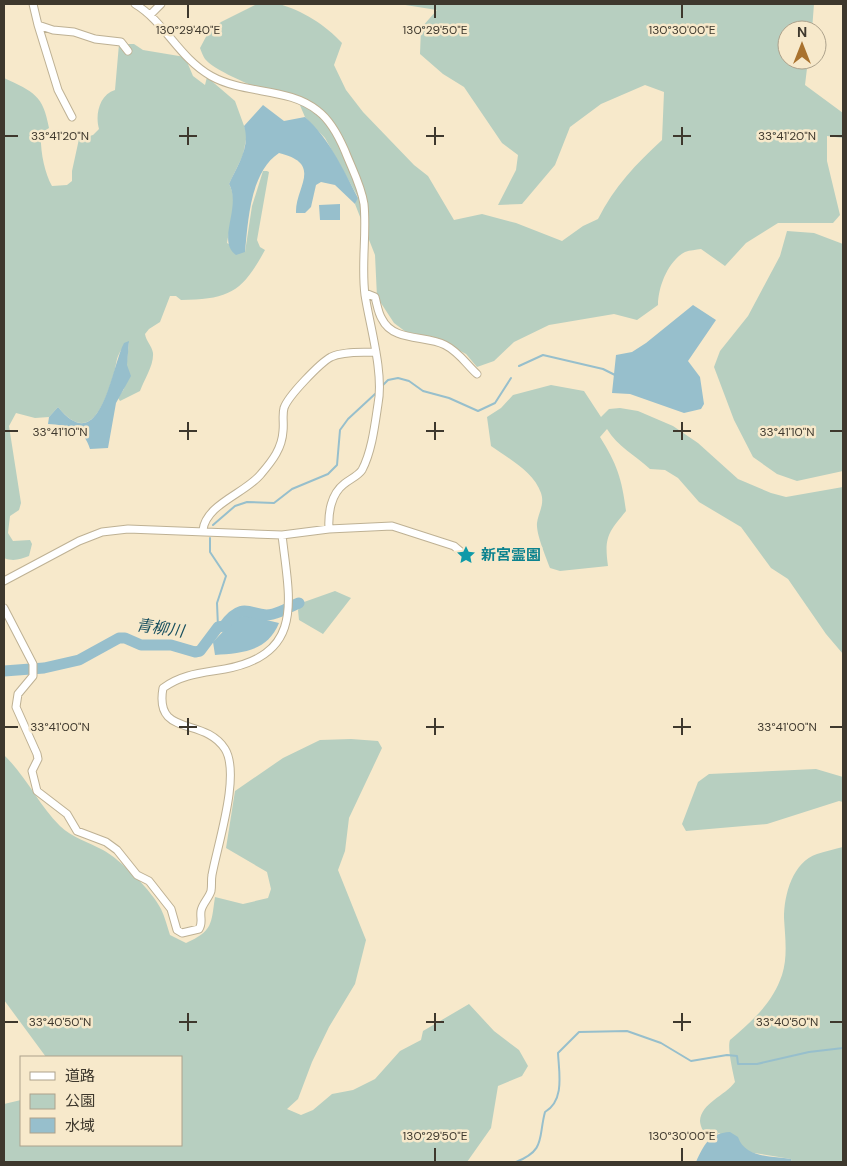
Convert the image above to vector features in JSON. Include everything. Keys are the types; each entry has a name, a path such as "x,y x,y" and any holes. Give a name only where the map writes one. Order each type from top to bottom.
{"street":[{"path":"33,4 58,90 72,117"},
{"path":"135,4 150,15 182,53 212,76 236,87 296,98 322,114 341,142 360,184 364,206 365,293 376,352 380,396 361,472 342,486 334,496 329,513 329,528"},
{"path":"150,15 161,4"},
{"path":"38,25 53,30 74,32 95,39 121,42 128,51"},
{"path":"365,293 375,297 382,320 394,332 444,344 458,353 477,374"},
{"path":"202,530 219,505 248,488 276,454 282,444 284,409 288,400 320,365 330,358 344,354 376,352"},
{"path":"4,581 102,532 128,529 202,530 282,536 329,528 392,526 454,546 468,557"},
{"path":"4,608 33,667 31,681 18,694 16,707 37,754 38,759 32,772 37,791 67,814 78,831 106,842 118,850 137,875 150,881 171,909 177,930 182,933 199,929 202,925 201,910 210,892 223,831 230,760 225,749 214,736 192,726 176,723 164,714 161,700 163,688 175,680 192,674 239,666 262,656 278,641 285,629 288,614 282,536"}],"green space":[{"path":"279,4 296,10 313,19 342,43 334,65 346,90 363,112 414,165 428,176 454,220 482,214 516,223 562,241 583,226 598,219 604,207 626,176 662,140 664,92 645,85 601,104 570,127 555,165 522,204 498,205 516,170 518,155 502,143 464,87 443,74 420,54 421,28 437,10 399,4 814,4 813,20 777,20 777,70 807,70 805,85 843,113 843,138 827,136 827,161 840,215 833,223 778,223 746,243 725,266 701,249 685,252 679,256 665,275 658,298 658,305 637,320 614,314 549,325 514,342 494,361 477,367 466,354 434,337 406,332 394,323 377,297 375,255 355,204 358,197 325,138 305,117 299,103 234,78 204,58 200,48 208,33 221,22 255,5"},
{"path":"119,44 134,44 143,50 185,57 193,76 205,85 207,77 235,101 247,134 243,155 229,184 234,206 227,243 245,252 252,206 263,171 267,171 269,172 257,240 260,247 265,250 257,264 241,284 223,295 212,298 181,300 176,296 170,296 160,322 145,334 153,353 153,358 140,391 120,401 118,398 124,389 129,342 118,356 115,371 101,407 95,416 87,422 79,423 69,418 58,407 49,417 35,418 16,413 9,426 21,503 19,510 10,516 8,533 13,541 30,540 32,544 29,556 11,560 4,558 4,78 30,91 40,101 47,117 49,128 41,133 42,153 47,174 52,186 67,185 72,181 72,171 79,139 93,135 99,129 98,112 102,101 105,96 115,90"},
{"path":"787,231 814,233 843,244 843,471 797,481 777,474 753,457 734,420 714,367 720,351 748,316 780,256"},
{"path":"551,385 584,391 601,417 609,409 620,408 638,411 673,426 698,443 738,479 771,493 786,497 843,487 843,654 826,634 788,579 771,568 741,527 699,502 678,478 665,470 650,469 621,445 607,429 600,437 611,455 618,472 626,511 611,530 607,542 608,566 560,571 550,568 537,528 542,501 538,485 527,472 491,446 487,417 501,408 513,395"},
{"path":"335,591 351,598 323,634 299,620 298,610 304,602"},
{"path":"351,739 378,741 382,748 349,818 345,851 338,870 366,940 355,984 329,1027 312,1062 298,1099 287,1109 301,1115 313,1110 332,1094 353,1090 375,1079 400,1051 421,1040 423,1031 469,1004 494,1031 519,1050 528,1066 522,1076 498,1086 491,1128 467,1162 4,1162 4,1104 20,1100 20,1146 182,1146 182,1056 45,1056 4,1000 4,755 60,826 75,837 110,854 135,876 157,902 164,915 170,935 186,943 201,935 209,926 215,897 243,904 268,898 271,889 267,872 226,848 235,791 283,758 320,740"},
{"path":"816,769 843,777 843,802 839,801 767,824 686,831 682,824 698,782 709,774"},
{"path":"843,847 843,1162 792,1162 791,1159 748,1152 719,1133 707,1140 700,1123 701,1115 709,1104 735,1082 730,1054 730,1040 767,1003 773,995 782,975 786,954 784,909 788,889 796,871 809,858"}],"water":[{"path":"263,105 284,121 305,117 314,125 335,154 358,198 355,204 335,185 321,182 316,185 311,207 305,213 296,213 304,170 300,163 293,158 279,153 269,161 256,185 249,213 245,252 236,255 230,249 228,241 233,203 229,184 244,149 246,134 244,126"},
{"path":"340,204 340,220 320,220 319,205"},
{"path":"693,305 716,320 688,361 700,377 704,404 701,409 684,413 630,394 612,393 616,355 632,352 646,343"},
{"path":"129,341 127,365 131,376 116,403 108,448 90,449 84,436 74,429 62,425 48,424 49,417 58,407 73,420 85,423 94,417 109,388 124,343"},
{"path":"246,615 279,623 268,640 253,649 244,652 215,655 213,642 236,618"},
{"path":"730,1132 738,1137 746,1149 760,1155 791,1159 792,1162 696,1162 705,1145 712,1137"}],"waterway":[{"path":"519,366 543,355 603,369 615,375"},
{"path":"383,385 388,380 398,378 409,381 423,391 449,398 478,411 495,403 511,378"},
{"path":"213,525 235,506 247,502 274,503 292,489 328,474 337,465 340,430 348,419 375,394"},
{"path":"210,538 210,552 226,576 217,603 218,627"},
{"name":"青柳川","path":"4,671 44,668 79,660 119,638 125,638 141,645 171,645 195,652 200,651 218,627 224,626 231,617 238,613 249,611 266,615 273,614 299,603"},
{"path":"516,1162 537,1148 545,1112 556,1101 558,1093 560,1077 558,1053 579,1032 627,1031 661,1043 691,1061 727,1055 737,1056 738,1064 757,1064 809,1052 843,1048"}],"place":[{"name":"新宮霊園","path":"466,555"}]}
